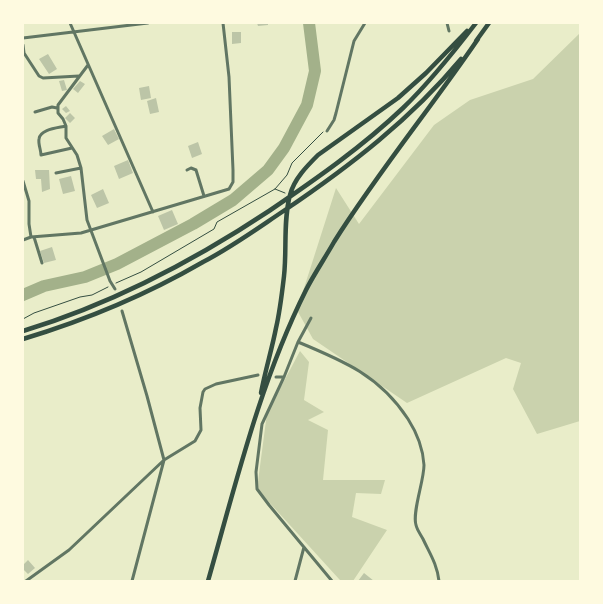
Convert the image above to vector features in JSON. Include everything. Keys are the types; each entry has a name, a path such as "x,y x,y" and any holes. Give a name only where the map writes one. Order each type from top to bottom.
{"main road":[{"path":"23,331 77,313 147,282 201,254 265,213 341,161 386,124 418,93 455,51 475,23"},
{"path":"208,581 259,404 277,320 284,275 286,220 290,195 300,176 318,155 404,93 426,73 475,23"},
{"path":"259,404 306,289 355,209 406,136 452,77 489,23"},
{"path":"23,339 80,321 150,291 205,262 270,220 346,168 387,134 421,102 478,39"}],"street":[{"path":"70,23 153,212"},
{"path":"23,38 148,23"},
{"path":"23,240 33,237 82,233 229,189 233,182 229,77 223,23"},
{"path":"327,131 334,120 354,41 365,23"},
{"path":"447,23 449,31"},
{"path":"23,45 24,53 39,76 43,78 80,76"},
{"path":"88,65 57,108 58,113 64,119 66,126 66,138 77,155 81,168 86,216 114,289"},
{"path":"35,112 52,107 57,108"},
{"path":"66,126 46,131 40,135 39,140 42,155 72,148"},
{"path":"56,173 81,168"},
{"path":"187,170 191,168 196,170 204,196"},
{"path":"23,181 29,201 29,224 42,263"},
{"path":"122,311 164,460 132,581"},
{"path":"311,318 298,342 284,377 262,424 256,472 258,489 269,505 332,581"},
{"path":"298,342 341,360 373,380 399,405 411,424 420,442 424,465 415,516 416,525 437,567 439,581"},
{"path":"26,581 69,550 164,460 195,441 201,430 200,408 205,389 216,384 258,375"},
{"path":"276,377 284,377"},
{"path":"295,581 304,547"}],"path":[{"path":"23,318 80,297 92,295 147,268 214,229 217,222 275,189 287,174 292,163 324,131 327,131"},
{"path":"275,189 290,195"}],"green space":[{"path":"580,33 580,421 537,434 513,389 521,363 506,358 407,403 313,339 297,310 336,188 359,224 434,125 470,100 533,79"},
{"path":"300,351 309,362 304,400 324,412 308,420 328,430 323,480 385,480 381,494 356,493 352,517 387,530 353,581 341,581 257,489 267,413"}],"building":[{"path":"257,23 268,23 268,25 258,26"},
{"path":"232,32 241,32 241,43 232,44"},
{"path":"48,54 57,69 49,74 39,59"},
{"path":"64,80 67,90 62,91 59,81"},
{"path":"80,81 85,84 78,93 73,89"},
{"path":"149,86 151,98 141,100 139,88"},
{"path":"156,98 159,112 150,114 147,101"},
{"path":"66,106 70,111 66,113 62,109"},
{"path":"70,113 75,118 70,123 65,118"},
{"path":"114,129 119,139 108,145 102,136"},
{"path":"198,142 202,154 192,158 188,146"},
{"path":"128,160 133,173 119,179 114,166"},
{"path":"35,170 49,170 50,189 42,192 41,179 36,179"},
{"path":"71,176 75,191 63,194 59,179"},
{"path":"103,189 109,203 97,208 91,195"},
{"path":"172,210 178,224 164,230 158,216"},
{"path":"52,247 56,260 44,263 40,251"},
{"path":"28,560 35,568 28,574 23,569 23,565"},
{"path":"364,573 374,581 358,581"}],"waterway":[{"path":"23,295 44,286 85,277 117,264 193,224 233,200 268,170 284,148 307,105 315,71 309,23"}]}
